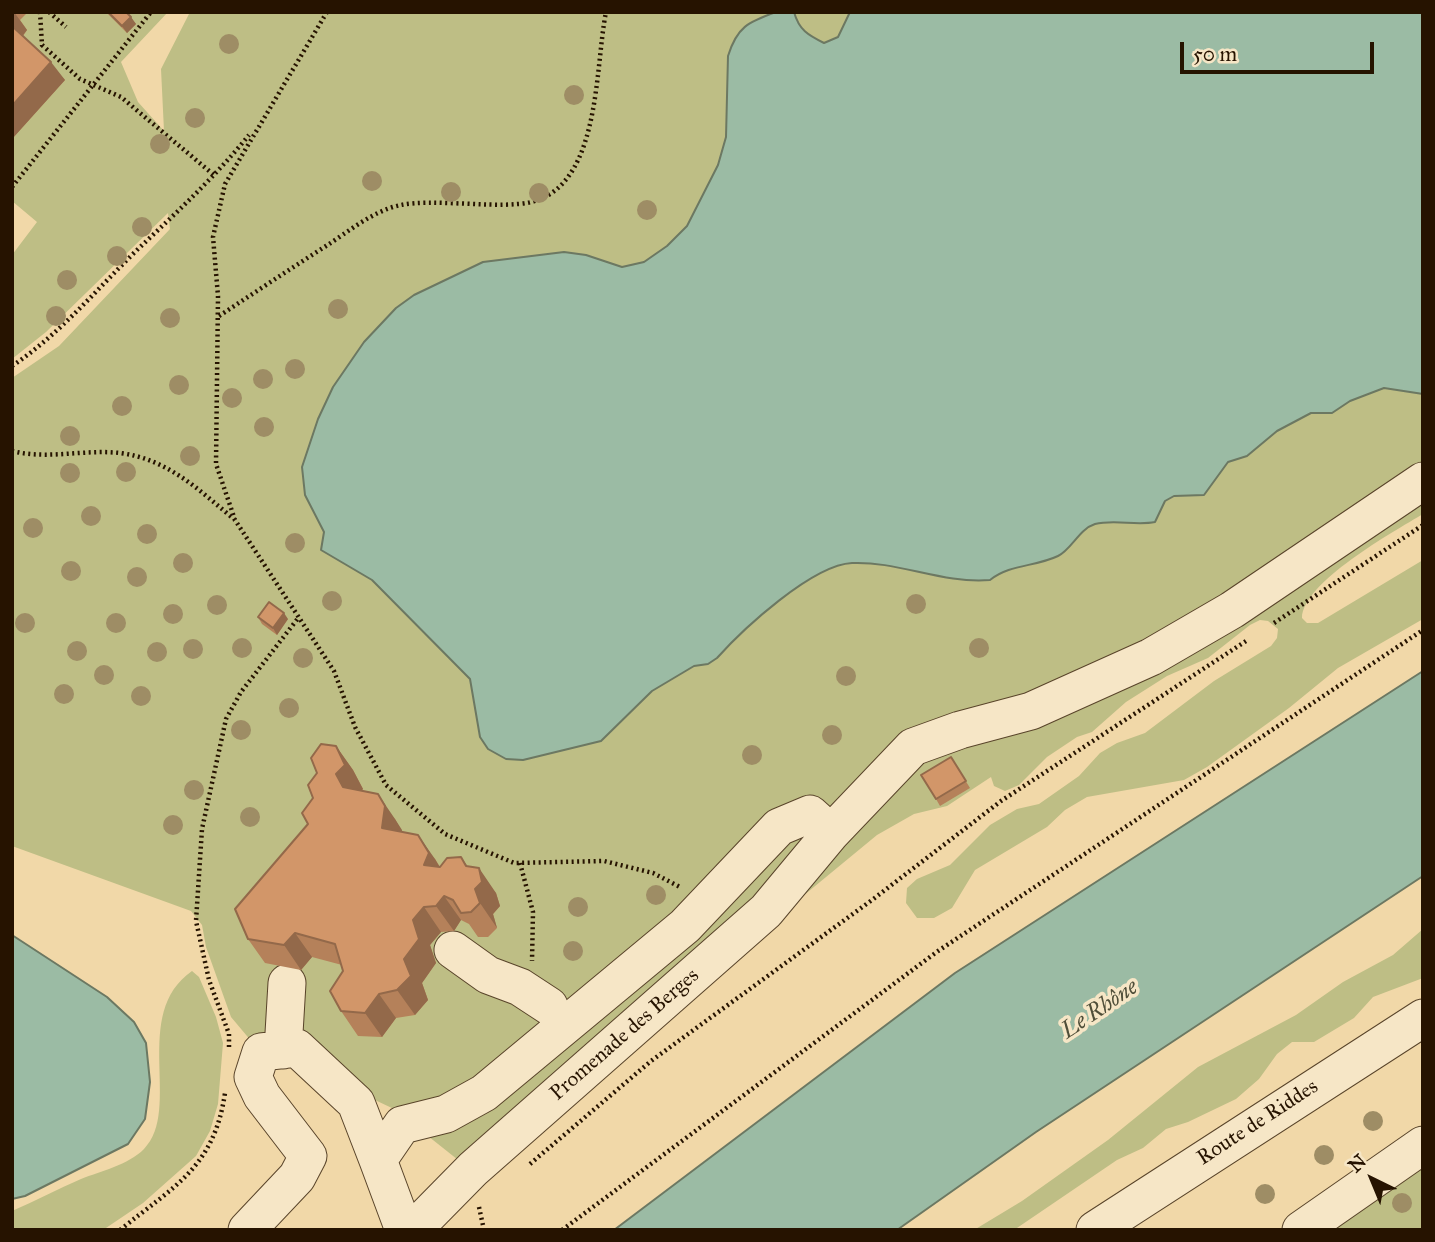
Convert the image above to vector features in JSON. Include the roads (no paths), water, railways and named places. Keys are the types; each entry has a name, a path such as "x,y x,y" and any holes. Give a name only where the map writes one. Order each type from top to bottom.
{"street":[{"name":"Promenade des Berges","path":"413,1230 473,1169 765,911 831,833 913,747 960,730 1031,711 1151,657 1232,610 1423,481"},
{"path":"378,1160 402,1125 446,1114 494,1084 685,926 779,827 810,814 831,833"},
{"path":"453,950 488,975 538,999"},
{"path":"283,1050 287,983"},
{"name":"Route de Riddes","path":"1095,1230 1423,1018"},
{"path":"247,1230 297,1177 308,1156 262,1096 253,1077 261,1052 297,1048 356,1103 404,1230"},
{"path":"1301,1230 1423,1145"}],"water":[{"path":"776,12 794,12 805,31 824,43 838,37 850,12 1423,12 1423,394 1384,388 1350,401 1332,413 1311,413 1277,431 1247,456 1228,462 1204,495 1174,496 1165,501 1155,522 1095,524 1084,530 1058,556 1014,568 990,580 955,579 869,563 836,566 779,600 717,658 708,664 694,666 652,691 601,741 523,760 506,759 488,749 480,737 470,679 372,580 321,550 324,532 305,495 302,467 318,419 333,387 364,342 396,308 414,295 483,262 564,252 586,255 622,267 644,262 667,246 687,226 718,165 726,137 728,56 731,46 745,27"},
{"name":"Le Rhône","path":"1423,671 1423,876 1036,1132 897,1230 614,1230 955,973"},
{"path":"12,935 107,997 134,1022 146,1043 150,1082 145,1119 128,1144 25,1196 12,1199"}]}
